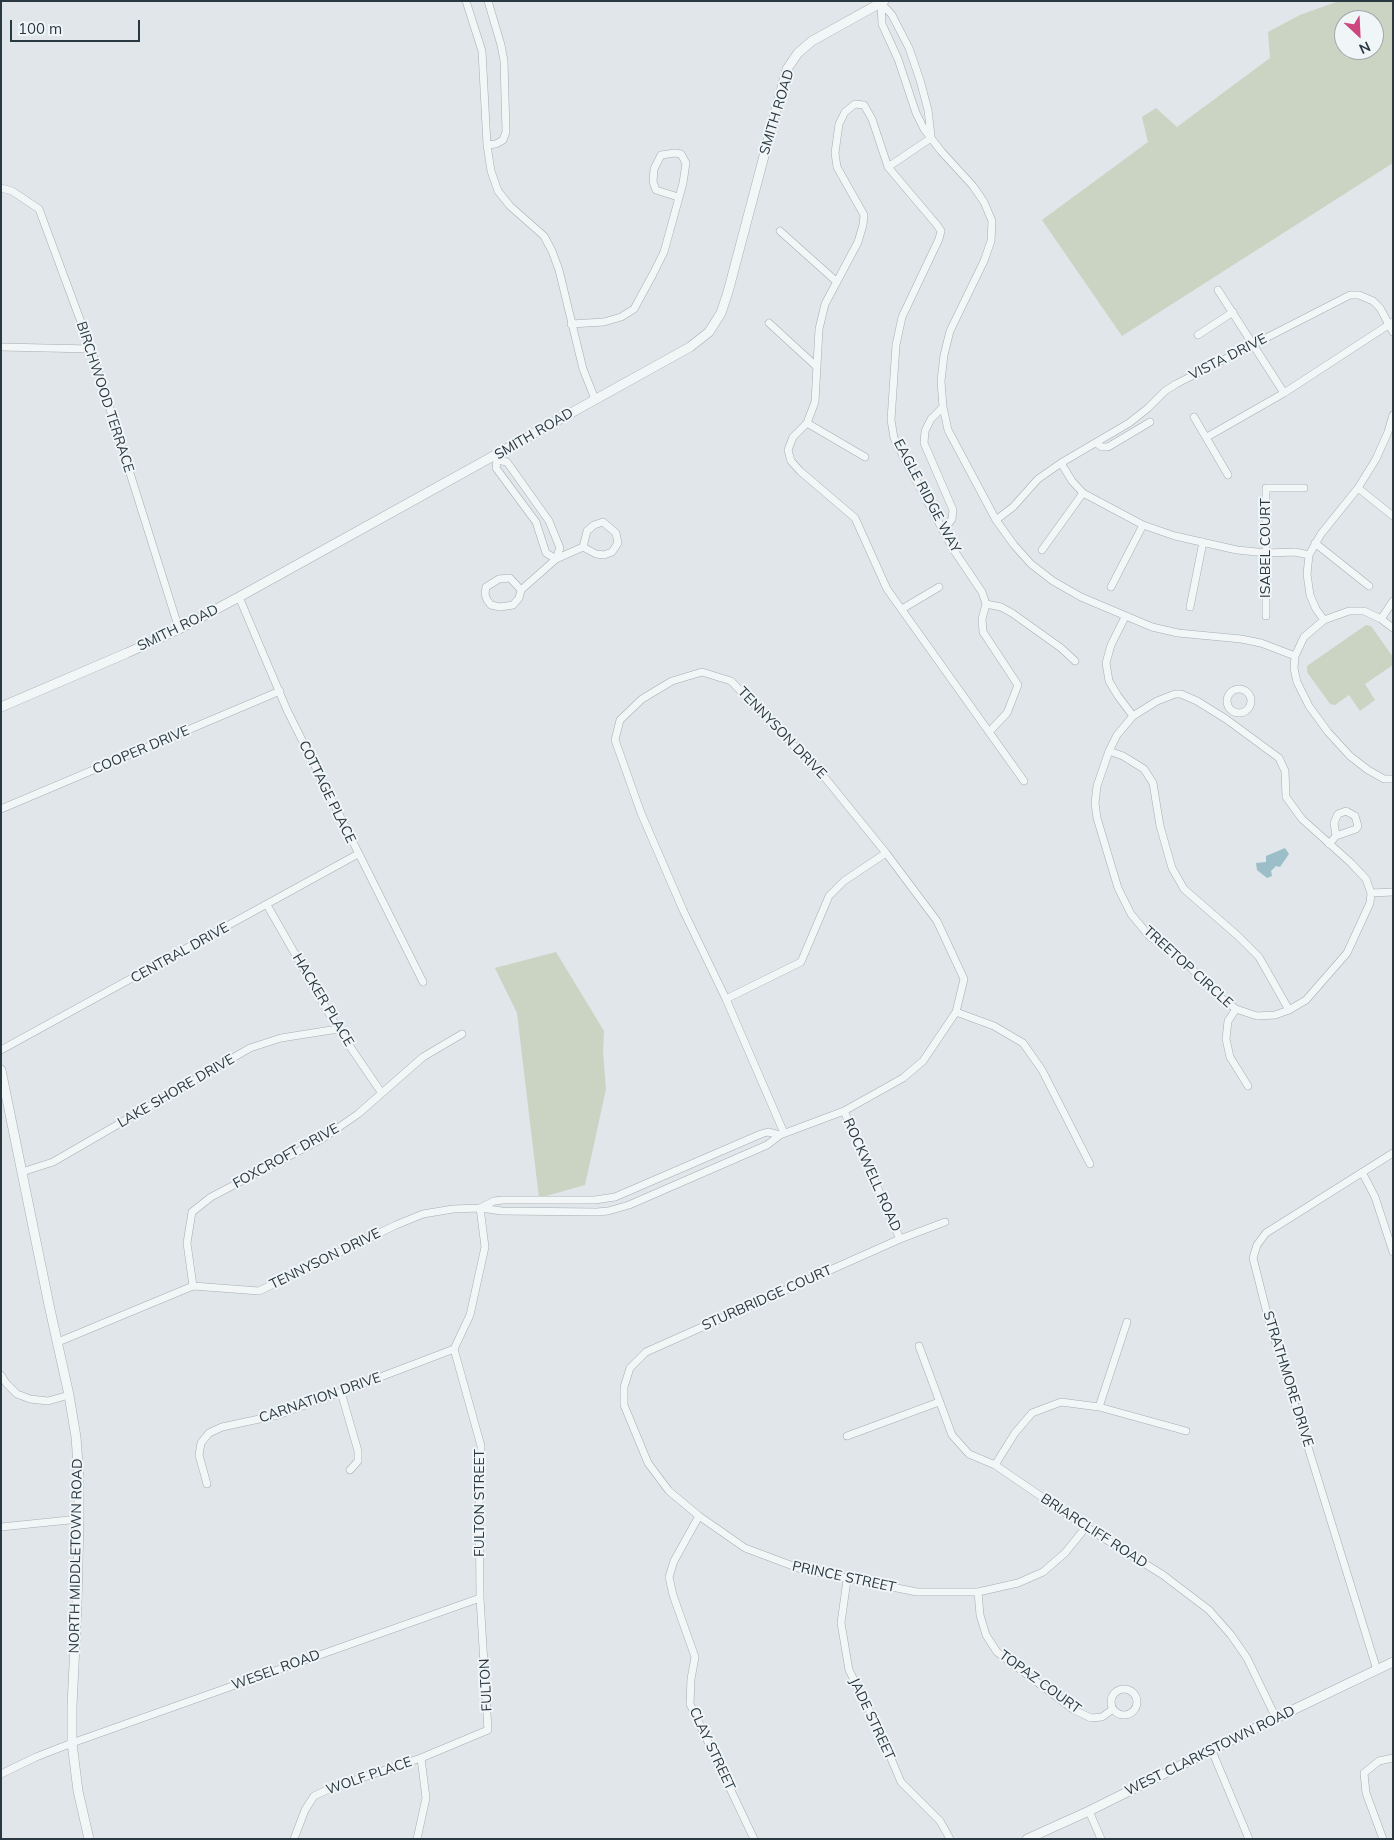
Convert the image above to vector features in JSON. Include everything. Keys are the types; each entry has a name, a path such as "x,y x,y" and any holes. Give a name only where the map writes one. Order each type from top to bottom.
{"street":[{"path":"466,1 482,51 487,145 491,171 498,191 510,206 544,236 552,251 583,369 595,399"},
{"path":"487,145 496,144 503,140 506,132 504,61 488,1"},
{"path":"881,2 882,24 898,59 916,113 941,151 984,202 992,221 991,242 984,261 950,331 944,355 941,381 943,407 948,430 996,520 1031,564 1053,581 1081,597 1152,626 1178,633 1262,643 1295,656"},
{"path":"881,2 892,15 909,48 928,110 932,138"},
{"name":"SMITH ROAD","path":"1,706 127,653 239,598 496,458 595,399 690,347 709,332 721,313 728,292 787,69 798,53 812,42 881,2"},
{"name":"EAGLE RIDGE WAY","path":"986,604 982,592 943,531 894,438 891,406 896,345 902,317 939,239 940,231 888,166 872,119 864,105 855,104 845,112 838,124 835,153 837,167 864,215 863,225 858,242 825,304 819,329 815,402 807,423 793,437 788,450 791,461 800,472 855,518 887,589 1024,781"},
{"path":"888,166 932,138"},
{"path":"571,324 604,322 621,318 634,309 664,252 678,197 686,163 681,154 675,152 661,155 654,170 653,182 656,190 678,197"},
{"name":"BIRCHWOOD TERRACE","path":"1,188 12,191 39,209 91,349 179,628"},
{"path":"780,231 837,282"},
{"path":"1218,290 1284,393"},
{"name":"VISTA DRIVE","path":"996,520 1013,507 1038,479 1061,463 1129,423 1170,388 1350,295 1359,295 1374,301 1391,323 1393,332"},
{"path":"1198,335 1233,312"},
{"path":"769,323 817,367"},
{"path":"1207,437 1284,393 1391,323"},
{"path":"1,348 91,349"},
{"path":"943,407 931,419 925,431 924,443 953,510 952,520 943,531"},
{"path":"1324,620 1316,609 1310,595 1306,574 1309,555 1315,543 1358,488 1376,459 1390,433 1393,415"},
{"path":"1194,417 1228,475"},
{"path":"1096,442 1102,447 1108,447 1150,422"},
{"path":"807,423 865,457"},
{"path":"496,458 507,462 549,521 560,548 556,559 546,552 536,522 496,468 496,458"},
{"path":"1061,463 1072,481 1083,493 1143,525 1175,536 1236,550 1267,554 1296,552 1309,555"},
{"path":"513,491 523,486"},
{"name":"ISABEL COURT","path":"1266,616 1266,488 1304,488"},
{"path":"1358,488 1393,516"},
{"path":"1042,550 1083,493"},
{"path":"603,522 616,533 618,542 612,552 604,555 596,554 583,547 586,531 594,525 603,522"},
{"path":"1111,587 1143,525"},
{"path":"1190,607 1203,542"},
{"path":"1315,543 1369,586"},
{"path":"521,590 510,578 499,579 486,587 485,594 487,600 492,605 509,607 519,598 521,590 556,559 583,547"},
{"path":"902,609 939,587"},
{"name":"COTTAGE PLACE","path":"239,598 287,710 423,982"},
{"path":"1381,618 1393,601"},
{"path":"990,731 1006,713 1018,685 983,632 982,620 986,604 1001,607 1012,613 1061,648 1075,662"},
{"path":"1393,628 1381,618 1364,611 1350,611 1324,620 1304,637 1295,656 1294,668 1297,682 1309,706 1328,732 1350,756 1368,770 1384,779 1393,780"},
{"path":"1125,616 1111,645 1106,663 1109,680 1133,716"},
{"name":"TENNYSON DRIVE","path":"58,1342 193,1286 259,1291 396,1225 423,1214 453,1209 480,1208 502,1211 597,1212 619,1208 767,1145 782,1134 844,1111 903,1078 924,1061 956,1012 964,979 937,921 886,853 826,779 731,681 702,672 672,681 642,699 620,720 615,740 622,764 649,831 683,910 726,999 782,1134"},
{"name":"COOPER DRIVE","path":"1,809 280,691"},
{"name":"TREETOP CIRCLE","path":"1175,694 1181,694 1197,701 1229,721 1279,758 1284,771 1286,796 1302,819 1352,863 1366,879 1371,893 1370,903 1347,952 1306,1000 1289,1010 1274,1015 1257,1016 1236,1010 1220,997 1181,958 1150,937 1132,914 1118,888 1097,818 1095,803 1098,786 1109,752 1117,736 1133,716 1157,701 1175,694"},
{"path":"1229,721 1234,712"},
{"path":"1109,752 1122,756 1144,769 1153,783 1160,826 1172,868 1184,889 1238,936 1259,958 1289,1010"},
{"path":"1329,844 1336,836"},
{"path":"726,999 801,962 829,896 844,881 886,853"},
{"name":"CENTRAL DRIVE","path":"1,1050 358,854"},
{"path":"1371,893 1393,892"},
{"name":"HACKER PLACE","path":"267,905 338,1029 382,1092"},
{"path":"1236,1010 1228,1021 1226,1039 1230,1056 1248,1086"},
{"path":"956,1012 994,1026 1023,1043 1042,1070 1090,1164"},
{"name":"LAKE SHORE DRIVE","path":"22,1172 53,1162 250,1048 281,1038 338,1029"},
{"name":"FOXCROFT DRIVE","path":"193,1286 187,1243 192,1212 211,1197 322,1138 358,1114 423,1057 462,1034"},
{"name":"NORTH MIDDLETOWN ROAD","path":"1,1070 70,1396 77,1445 79,1519 72,1743 78,1791 89,1839"},
{"name":"ROCKWELL ROAD","path":"844,1111 900,1239"},
{"name":"TENNYSON DRIVE","path":"480,1208 494,1201 503,1200 595,1200 615,1198 761,1134 768,1132 782,1134"},
{"name":"STRATHMORE DRIVE","path":"1377,1670 1269,1321 1253,1258 1257,1245 1266,1233 1393,1153"},
{"path":"1362,1172 1376,1197 1393,1252"},
{"path":"454,1349 470,1315 486,1247 480,1208"},
{"name":"STURBRIDGE COURT","path":"624,1405 624,1387 630,1368 646,1352 900,1239 945,1222"},
{"path":"1099,1407 1127,1322"},
{"name":"BRIARCLIFF ROAD","path":"918,1346 952,1435 969,1454 995,1465 1086,1527 1163,1576 1209,1610 1231,1635 1247,1658 1276,1718"},
{"name":"CARNATION DRIVE","path":"208,1484 199,1455 201,1443 209,1433 222,1427 278,1415 454,1349"},
{"name":"FULTON STREET","path":"454,1349 481,1446 478,1488 480,1598"},
{"path":"1,1375 17,1394 30,1399 48,1401 70,1396"},
{"path":"341,1392 358,1451 358,1461 350,1470"},
{"path":"847,1436 939,1402"},
{"path":"995,1465 1015,1433 1032,1413 1061,1402 1099,1407 1186,1431"},
{"name":"PRINCE STREET","path":"624,1405 648,1464 668,1491 698,1516 745,1548 801,1569 847,1580 917,1592 978,1592 1018,1582 1043,1572 1065,1553 1086,1527"},
{"name":"CLAY STREET","path":"698,1516 674,1561 669,1577 673,1595 695,1657 691,1679 690,1704 754,1839"},
{"path":"1,1527 79,1519"},
{"name":"JADE STREET","path":"847,1580 841,1623 849,1670 878,1728 901,1782 940,1822 950,1839"},
{"name":"TOPAZ COURT","path":"978,1592 980,1615 986,1635 997,1652 1074,1710 1091,1718 1102,1717 1113,1709"},
{"name":"WESEL ROAD","path":"1,1774 36,1757 72,1743 480,1598"},
{"name":"FULTON","path":"421,1758 488,1730 480,1598"},
{"name":"WEST CLARKSTOWN ROAD","path":"1027,1839 1089,1811 1393,1662"},
{"path":"1212,1751 1249,1839"},
{"name":"WOLF PLACE","path":"294,1839 305,1810 314,1796 331,1788 421,1758 426,1798 420,1818 417,1839"},
{"path":"1383,1839 1366,1793 1364,1773 1379,1761 1393,1758"},
{"path":"1089,1811 1101,1839"}],"green space":[{"path":"1339,1 1393,1 1393,163 1122,336 1042,220 1148,142 1142,117 1156,108 1177,127 1270,58 1268,32 1300,15"},
{"path":"1366,625 1371,626 1393,657 1393,665 1365,684 1375,700 1360,711 1349,695 1335,705 1330,704 1307,672 1307,666"},
{"path":"556,952 604,1031 603,1052 606,1089 585,1185 539,1198 517,1013 495,968"}],"water":[{"path":"1285,848 1289,854 1280,867 1276,866 1271,871 1272,876 1267,878 1257,870 1256,863 1266,862 1266,856"}]}
